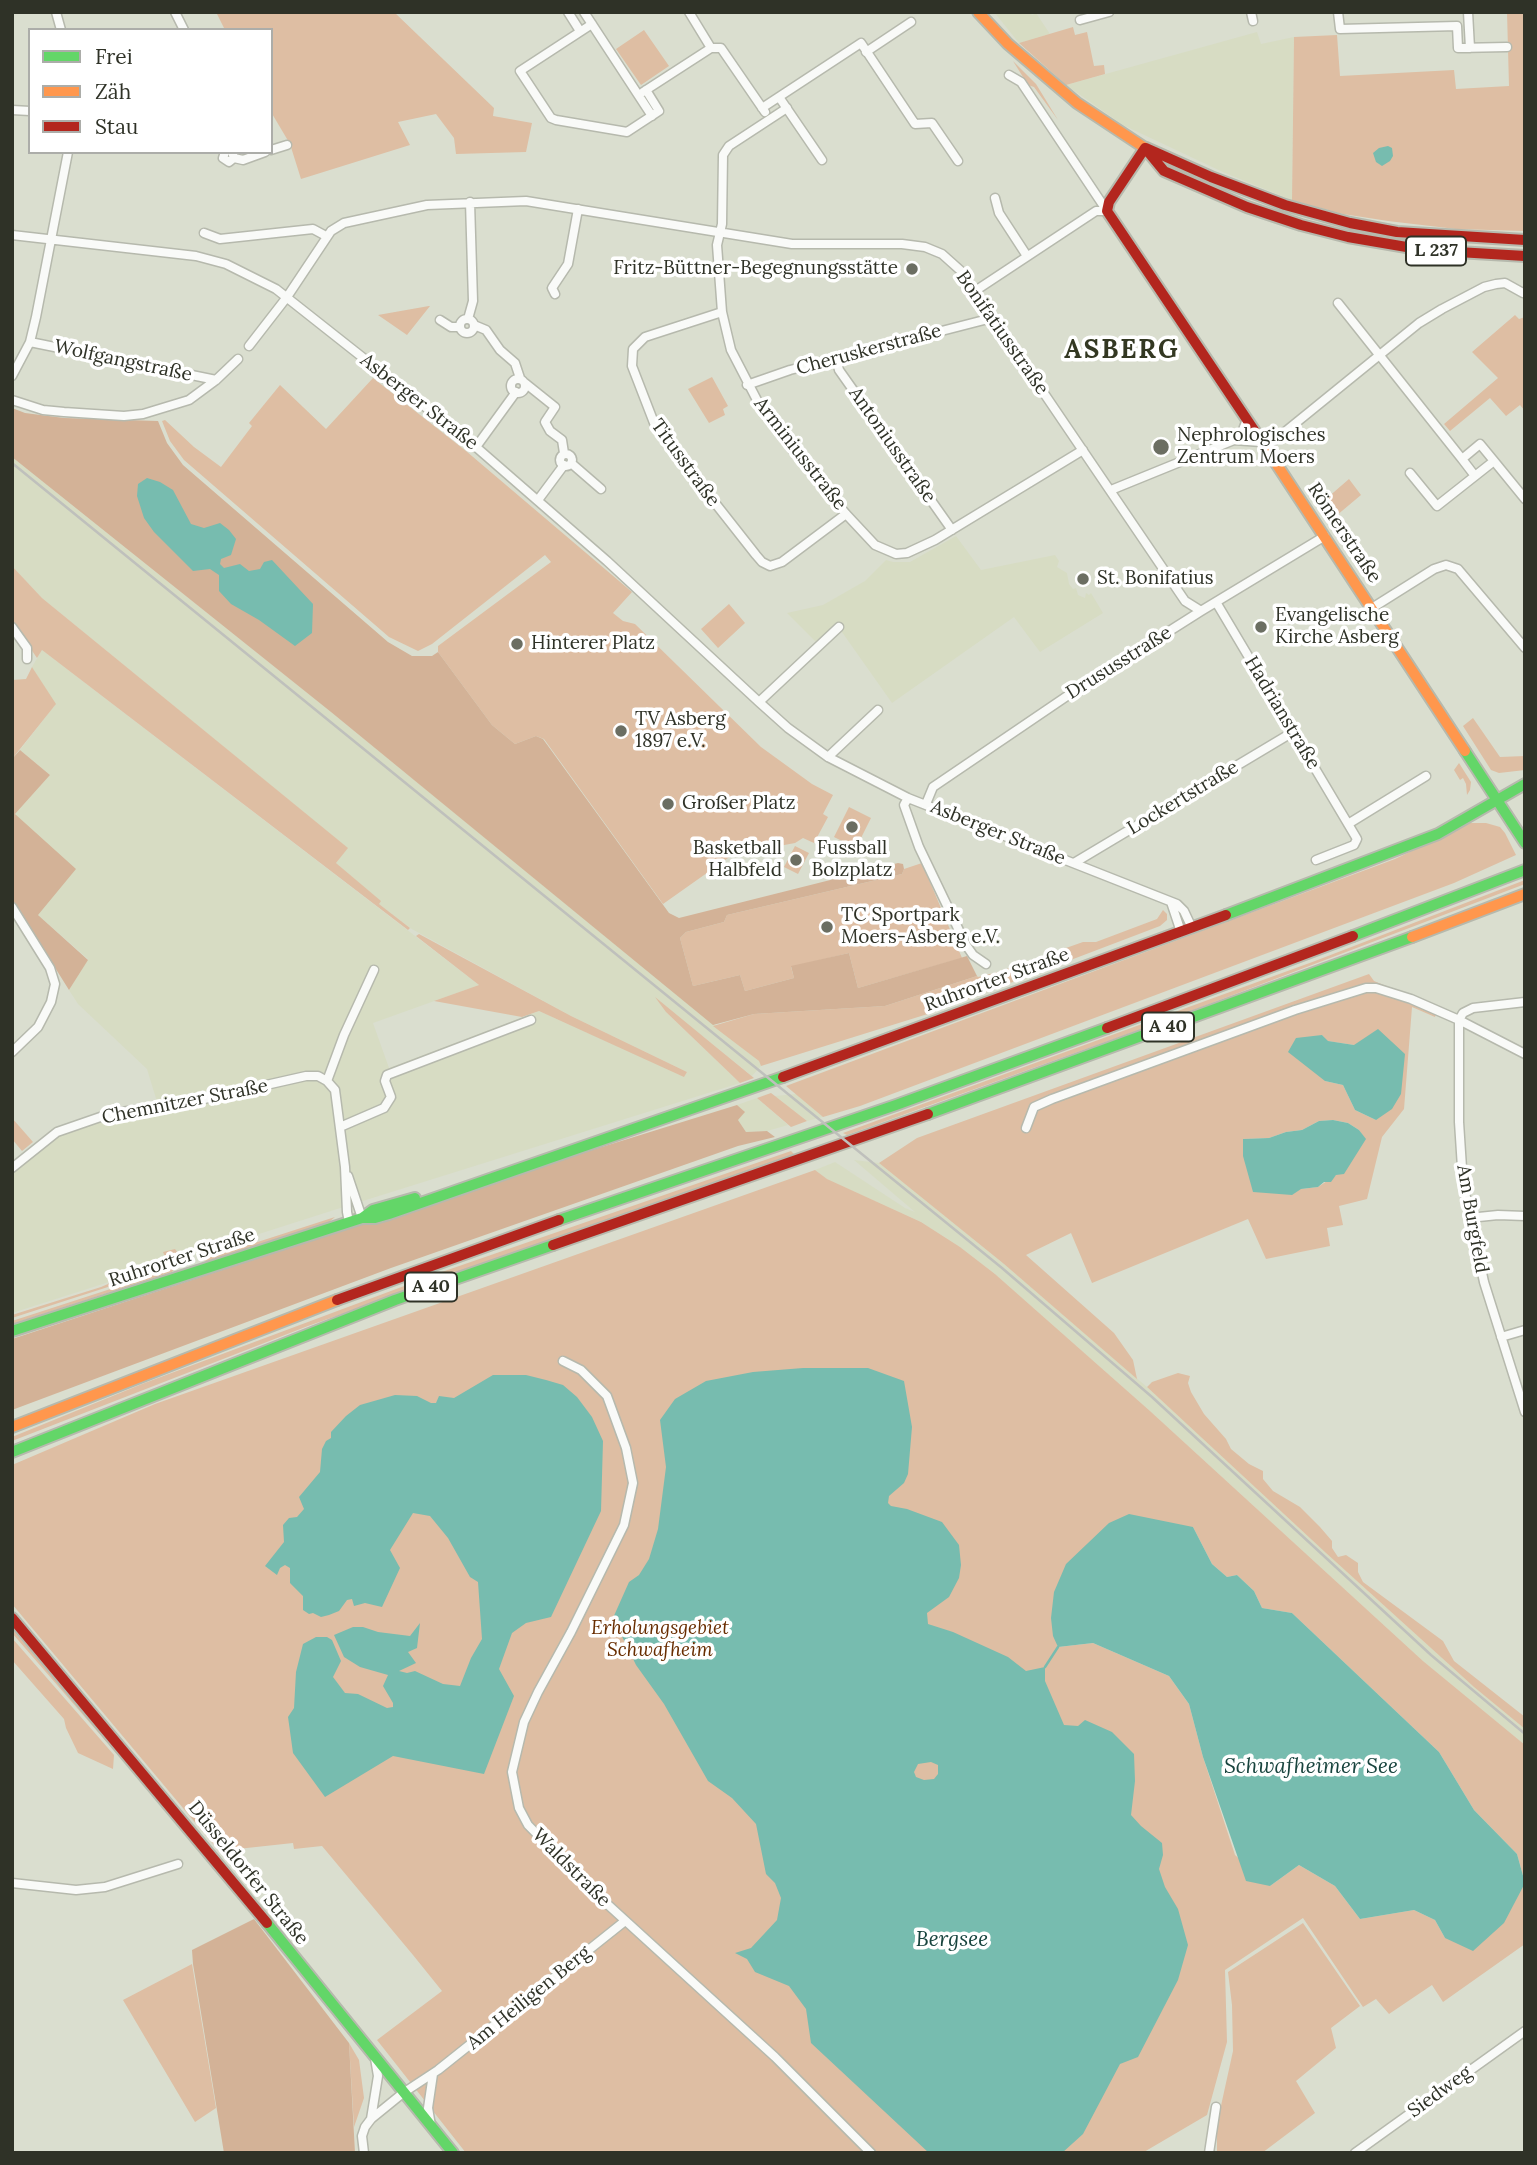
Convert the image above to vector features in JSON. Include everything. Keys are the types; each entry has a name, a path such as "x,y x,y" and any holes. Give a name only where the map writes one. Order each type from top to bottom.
{"main road":[{"name":"L 237","path":"978,12 1008,44 1106,124 1145,148 1211,177 1284,205 1350,223 1396,232 1525,240"},
{"name":"L 237","path":"1145,148 1164,170 1171,174 1247,207 1301,225 1348,237 1424,250 1525,256"},
{"path":"1107,211 1109,202 1145,148"},
{"name":"Römerstraße","path":"1107,211 1372,608 1524,843"},
{"name":"Ruhrorter Straße","path":"12,1331 349,1222 389,1214 717,1101 1403,848 1438,834 1525,784"},
{"name":"A 40","path":"12,1427 321,1306 948,1086 1525,870"},
{"name":"A 40","path":"12,1452 395,1300 1024,1080 1525,894"},
{"name":"Düsseldorfer Straße","path":"12,1618 213,1856 453,2153"}],"street":[{"path":"175,12 183,28"},
{"path":"580,31 570,16 584,12 642,93 652,116 627,132 551,118 520,71 592,24"},
{"path":"689,12 711,48"},
{"path":"1080,20 1109,12"},
{"path":"1338,12 1340,29 1469,26"},
{"path":"1468,12 1470,47"},
{"path":"866,51 911,22"},
{"path":"1457,26 1458,48 1507,47"},
{"path":"762,108 860,43 915,124 932,123 958,161"},
{"path":"642,93 711,48 721,48 770,119 787,108"},
{"name":"Römerstraße","path":"1009,75 1021,82 1107,211"},
{"path":"779,97 822,160"},
{"name":"Arminiusstraße","path":"770,119 724,151 722,159 720,233 717,245 722,312 732,350 747,385 790,448 875,545 897,554 917,550 1083,450"},
{"path":"273,149 287,145"},
{"path":"12,376 30,342 68,154"},
{"path":"227,154 243,160 260,154"},
{"path":"995,198 999,213 1027,256"},
{"name":"Bonifatiusstraße","path":"249,346 287,297 326,236 337,227 354,220 427,205 526,201 792,244 902,244 925,247 951,261 975,291 1185,601 1201,611"},
{"path":"440,320 451,327 459,327 463,332 472,331 470,202"},
{"path":"555,294 552,288 568,264 578,209"},
{"path":"975,291 1096,211 1107,211"},
{"path":"204,233 220,239 313,229 326,236"},
{"name":"Asberger Straße","path":"12,235 196,256 245,272 287,297 476,447 631,582 759,702 828,757 908,798 1171,902 1184,911 1192,928"},
{"path":"1234,440 1263,445 1419,323 1485,287 1505,283 1523,293"},
{"path":"1338,303 1475,475"},
{"name":"Titusstraße","path":"722,312 645,338 633,349 632,366 656,428 756,555 770,566 782,562 846,514"},
{"name":"Cheruskerstraße","path":"747,385 836,358 992,318"},
{"path":"471,322 486,330 500,350 518,366 523,381"},
{"name":"Wolfgangstraße","path":"30,342 216,380"},
{"name":"Antoniusstraße","path":"836,358 839,370 952,530"},
{"path":"12,400 43,410 124,416 157,411 189,400 216,380 237,359"},
{"path":"476,447 516,393 511,384 514,379 523,381 555,407 545,422 550,431 562,440 565,453 571,456 538,500"},
{"path":"1111,490 1234,440 1243,430 1247,419"},
{"path":"1462,459 1480,444 1525,499"},
{"path":"1410,472 1437,506 1494,460"},
{"path":"567,464 601,489"},
{"name":"Drususstraße","path":"926,804 933,787 1070,694 1325,537"},
{"path":"1372,608 1434,569 1446,565 1458,569 1525,648"},
{"name":"Hadrianstraße","path":"1216,602 1348,824"},
{"path":"12,627 27,649 27,659"},
{"path":"759,702 839,627"},
{"path":"828,757 878,710"},
{"name":"Lockertstraße","path":"1074,863 1293,732"},
{"path":"1317,860 1357,842 1348,824 1426,776"},
{"path":"908,798 904,805 919,847 966,946 986,964"},
{"path":"1171,902 1181,932"},
{"path":"12,907 50,968 55,984 51,1002 38,1027 12,1052"},
{"path":"349,1222 335,1090 327,1081 344,1035 374,970"},
{"path":"1026,1128 1034,1107 1052,1099 1355,990 1376,988 1411,999 1525,1054"},
{"path":"1459,1020 1473,1008 1525,1002"},
{"path":"340,1127 384,1108 391,1097 385,1081 387,1074 531,1020"},
{"name":"Am Burgfeld","path":"1459,1020 1460,1154 1469,1218 1484,1282 1525,1412"},
{"name":"Chemnitzer Straße","path":"12,1168 57,1132 108,1114 204,1099 306,1076 318,1076 327,1081"},
{"path":"345,1167 362,1218"},
{"path":"1469,1218 1525,1216"},
{"path":"1500,1337 1525,1330"},
{"name":"Waldstraße","path":"563,1361 582,1370 607,1396 626,1448 633,1483 624,1525 524,1722 512,1772 516,1800 528,1825 625,1921 775,2057 871,2153"},
{"path":"12,1883 76,1890 105,1887 178,1864"},
{"name":"Am Heiligen Berg","path":"371,2119 403,2093 433,2074 625,1921"},
{"name":"Siedweg","path":"1354,2153 1525,2031"},
{"path":"364,2153 362,2136 371,2119 378,2076 375,2058"},
{"path":"431,2126 428,2108 433,2074"},
{"path":"1209,2153 1216,2107"}],"shaded area":[{"path":"994,12 1036,13 1050,34 1019,43"},
{"path":"1257,32 1261,44 1294,37 1292,200 1225,173 1123,125 1066,85"},
{"path":"12,408 25,413 64,418 158,421 167,443 183,465 388,642 412,656 432,656 438,652 492,725 515,744 536,736 543,739 669,913 679,918 898,863 903,864 902,874 727,915 724,922 686,932 680,938 693,986 740,975 745,991 794,978 791,966 849,953 858,988 967,956 977,976 885,1006 754,1014 713,1025 331,712 12,457"},
{"path":"12,457 331,712 759,1061 761,1066 752,1076 705,1038 666,1012 740,1083 12,1313 12,1170 57,1133 109,1115 158,1105 147,1069 78,1004 69,990 88,959 38,915 15,814 50,775 20,750 55,705 32,667 42,650 479,985 373,1023 389,1068 539,1011 684,1076 687,1072 571,1016 410,928 379,904 380,901 336,863 347,848 42,598 12,566"},
{"path":"956,536 981,570 1055,555 1059,561 1057,567 1067,573 1073,589 1076,588 1078,595 1085,598 1086,593 1091,593 1103,613 1040,652 1014,617 892,703 837,625 821,640 815,641 787,613 823,605 865,581 886,560 910,562"},
{"path":"20,750 50,775 15,814 76,869 38,915 88,960 69,990 12,899 12,759"},
{"path":"796,1094 823,1117 807,1121 775,1096"},
{"path":"757,1098 788,1125 767,1131 746,1132 738,1120 744,1112 737,1105"},
{"path":"737,1105 745,1112 738,1120 746,1132 767,1131 775,1137 738,1146 391,1268 12,1410 12,1339 356,1226 417,1209 531,1169"},
{"path":"854,1160 879,1163 1004,1264 1147,1387 1474,1687 1525,1729 1525,1745 1423,1661 1150,1411 995,1274 921,1222 826,1179 815,1170 835,1162 915,1212"},
{"path":"254,1919 349,2043 355,2153 224,2153 192,1950"}],"green space":[{"path":"216,12 394,12 494,108 493,116 532,123 526,152 456,154 454,138 436,114 398,122 410,145 301,179 290,144 273,115 273,28 224,28"},
{"path":"1507,12 1525,12 1525,231 1456,229 1388,221 1343,214 1292,200 1294,37 1337,35 1340,76 1454,70 1456,89 1509,86"},
{"path":"1073,27 1075,35 1087,32 1094,66 1104,65 1105,74 1066,85 1019,43"},
{"path":"644,30 669,66 641,85 616,49"},
{"path":"1013,61 1036,84 1058,120 1034,87 1028,85"},
{"path":"429,306 407,335 378,315"},
{"path":"1515,315 1519,319 1525,317 1525,411 1520,405 1506,416 1490,398 1450,431 1444,424 1498,378 1472,352"},
{"path":"712,377 728,406 723,409 725,415 709,423 688,389"},
{"path":"373,378 466,451 632,592 613,613 623,621 635,624 761,747 812,784 833,795 823,814 828,817 814,843 803,838 795,843 763,849 755,839 663,904 544,739 536,736 515,744 492,725 438,652 438,646 551,562 545,555 432,644 418,651 389,637 184,460 170,441 162,421 165,420 221,467 252,426 249,423 280,385 326,429"},
{"path":"1349,479 1361,495 1330,521 1319,505"},
{"path":"12,566 42,598 348,848 336,863 381,901 379,904 410,928 408,930 42,650 37,658 12,621"},
{"path":"729,604 745,623 718,648 701,629"},
{"path":"32,667 56,704 12,759 12,680 26,679"},
{"path":"1473,718 1500,757 1525,756 1525,770 1499,773 1491,770 1463,726"},
{"path":"1459,763 1471,782 1467,795 1463,778 1460,780 1454,770"},
{"name":"Fussball Bolzplatz","path":"849,807 871,818 856,848 834,837"},
{"path":"1470,823 1486,823 1500,827 1516,855 1454,883 860,1106 823,1117 786,1086 1395,859"},
{"name":"Basketball Halbfeld","path":"795,846 809,853 798,874 784,867"},
{"name":"TC Sportpark Moers-Asberg e.V.","path":"922,863 962,958 858,988 849,953 791,967 794,978 745,991 740,975 693,986 680,938 686,932 724,922 727,915 902,874 904,869"},
{"path":"1525,880 1525,884 1175,1017 847,1135 843,1133 1315,961"},
{"path":"1163,910 1167,914 1167,920 1160,926 934,1012 761,1066 759,1061 713,1026 754,1014 885,1006 977,976 998,972 1083,942 1096,942 1157,919"},
{"path":"419,934 571,1016 687,1072 684,1077 539,1011 522,1017 434,1001 479,985 416,936"},
{"path":"1369,974 1374,981 1396,990 1376,987 1375,992 1412,1003 1436,1014 1435,1017 1412,1007 1404,1109 1382,1137 1367,1199 1339,1206 1343,1225 1327,1228 1330,1246 1266,1259 1248,1219 1092,1283 1071,1233 1026,1255 1114,1333 1133,1360 1137,1379 1004,1264 879,1163 917,1138","holes":["1322,1035 1327,1041 1354,1045 1376,1120 1355,1110 1343,1085 1325,1081","1319,1121 1348,1123 1359,1130 1365,1139 1336,1175 1318,1187 1301,1189 1243,1139 1269,1138 1302,1130"]},
{"path":"655,997 754,1078 740,1083 666,1012"},
{"path":"771,1093 807,1121 791,1127 757,1098"},
{"path":"12,1118 33,1142 22,1151 12,1139"},
{"path":"791,1151 794,1154 308,1326 12,1441 12,1437 142,1384 439,1273"},
{"name":"Erholungsgebiet Schwafheim","path":"815,1170 827,1179 921,1222 995,1274 1150,1411 1423,1661 1525,1745 1525,1883 1525,1944 1443,2002 1432,1985 1389,2014 1376,1999 1363,2007 1303,1918 1225,1970 1227,2042 1207,2115 1144,2152 466,2153 377,2040 442,1991 413,1955 322,1846 294,1849 293,1843 219,1851 12,1604 12,1465 155,1404","holes":["1193,1527 1212,1564 1227,1577 1237,1575 1254,1591 1262,1608 1292,1613 1439,1752 1474,1810 1517,1854 1525,1883 1445,1938 1435,1920 1414,1910 1360,1919 1335,1886 1299,1865 1270,1886 1235,1855 1189,1704 1169,1676 1093,1643 1058,1647"]},
{"path":"335,1217 329,1222 207,1261 202,1260"},
{"path":"175,1249 179,1260 176,1265 12,1318 12,1315 101,1287 166,1259 163,1252"},
{"path":"175,1268 172,1272 12,1324 12,1321"},
{"path":"1178,1373 1190,1376 1188,1383 1191,1392 1231,1449 1249,1464 1263,1471 1263,1479 1273,1491 1300,1507 1320,1527 1332,1541 1332,1548 1338,1557 1346,1555 1358,1563 1358,1572 1363,1582 1443,1641 1454,1661 1525,1717 1525,1729 1474,1687 1147,1387 1152,1382"},
{"path":"12,1629 130,1766 12,1633"},
{"path":"12,1638 114,1755 113,1769 78,1753 64,1719 12,1660"},
{"path":"1303,1923 1360,2006 1331,2028 1336,2048 1296,2081 1315,2113 1262,2153 1217,2153 1217,2124 1233,2051 1228,1972"},
{"path":"192,1964 216,2108 195,2122 123,2000"},
{"path":"349,2043 359,2060 364,2098 354,2127"}],"water":[{"path":"1388,146 1392,148 1393,156 1382,166 1376,162 1373,153"},
{"path":"147,478 173,490 191,524 204,528 220,523 229,530 236,539 231,555 221,559 220,564 224,568 240,564 249,571 260,569 264,562 272,560 313,604 312,633 295,646 231,604 219,591 219,575 210,569 193,571 154,532 144,518 137,496 138,484"},
{"path":"1378,1029 1405,1054 1401,1094 1392,1109 1376,1120 1355,1110 1343,1085 1325,1081 1288,1052 1296,1038 1322,1035 1328,1041 1354,1045"},
{"path":"1319,1121 1348,1123 1366,1139 1344,1174 1336,1175 1331,1182 1301,1189 1292,1195 1253,1192 1243,1156 1243,1139 1269,1138 1302,1130"},
{"name":"Bergsee","path":"803,1368 868,1368 904,1381 912,1427 908,1474 904,1483 889,1496 888,1503 942,1522 959,1545 961,1565 959,1578 949,1597 927,1613 928,1624 953,1632 1008,1657 1026,1671 1045,1667 1045,1681 1064,1725 1078,1726 1085,1720 1112,1732 1134,1754 1135,1781 1131,1815 1162,1843 1163,1855 1159,1869 1165,1887 1178,1909 1188,1945 1178,1980 1138,2057 1120,2064 1083,2134 1062,2153 929,2153 811,2043 806,2009 789,1986 755,1972 747,1959 735,1953 751,1948 777,1920 781,1898 775,1883 766,1874 756,1824 732,1798 708,1781 664,1704 636,1665 613,1618 629,1582 639,1575 649,1559 658,1529 666,1467 660,1420 675,1399 706,1381 753,1372","holes":["931,1762 938,1765 938,1774 934,1779 916,1777 914,1772 918,1764"]},
{"path":"493,1375 526,1375 546,1380 563,1385 577,1397 592,1417 603,1441 601,1511 551,1617 526,1623 512,1633 499,1669 514,1696 484,1774 393,1756 325,1797 293,1753 288,1717 294,1708 296,1672 303,1644 316,1637 332,1640 341,1661 333,1677 345,1693 358,1694 387,1708 393,1707 383,1686 388,1675 360,1667 344,1657 334,1635 353,1627 363,1627 410,1636 420,1623 417,1648 408,1652 416,1663 399,1671 415,1671 443,1684 460,1686 482,1639 478,1582 470,1577 448,1538 430,1516 413,1513 390,1550 400,1568 382,1607 365,1603 354,1606 352,1599 347,1600 339,1611 329,1615 321,1617 309,1614 303,1610 303,1596 290,1583 290,1568 285,1565 277,1575 265,1566 284,1542 283,1525 289,1518 297,1517 304,1509 299,1497 320,1472 322,1449 331,1438 331,1432 346,1416 360,1405 395,1395 417,1396 431,1403 436,1403 439,1396 454,1398"},
{"name":"Schwafheimer See","path":"1129,1514 1193,1527 1212,1564 1227,1577 1237,1575 1254,1591 1262,1608 1292,1613 1439,1752 1474,1810 1517,1854 1525,1883 1504,1923 1473,1951 1445,1938 1435,1920 1414,1910 1360,1919 1335,1886 1299,1865 1270,1886 1246,1881 1203,1757 1189,1704 1169,1676 1093,1643 1058,1647 1053,1636 1051,1618 1054,1592 1066,1564 1109,1523"}],"waterway":[{"path":"1045,1667 1058,1647"}],"railway":[{"path":"12,463 1002,1268 1152,1397 1431,1655 1525,1734"}],"traffic: fast":[{"path":"1465,751 1525,843"},
{"path":"1226,915 1438,834 1525,784"},
{"path":"1353,936 1525,870"},
{"path":"928,1114 1412,937"},
{"path":"559,1220 896,1105 1107,1028"},
{"path":"362,1218 389,1214 783,1077"},
{"path":"12,1331 362,1218 373,1210 415,1198"},
{"path":"12,1452 395,1300 553,1245"},
{"path":"267,1923 453,2153"}],"traffic: slow":[{"path":"978,12 1008,44 1077,103 1145,148"},
{"path":"1264,445 1465,751"},
{"path":"1412,937 1525,894"},
{"path":"12,1427 337,1300"}],"traffic: jam":[{"path":"1145,148 1109,202 1107,211 1264,445"},
{"path":"1145,148 1164,171 1247,207 1301,225 1348,237 1424,250 1525,256"},
{"path":"1146,148 1211,177 1285,205 1350,223 1397,232 1525,240"},
{"path":"783,1077 1226,915"},
{"path":"1107,1028 1353,936"},
{"path":"553,1245 928,1114"},
{"path":"337,1300 559,1220"},
{"path":"12,1618 267,1923"}],"place":[{"name":"Fritz-Büttner-Begegnungsstätte","path":"912,269"},
{"name":"Nephrologisches Zentrum Moers","path":"1161,447"},
{"name":"St. Bonifatius","path":"1083,579"},
{"name":"Evangelische Kirche Asberg","path":"1261,627"},
{"name":"Hinterer Platz","path":"517,644"},
{"name":"TV Asberg 1897 e.V.","path":"621,731"},
{"name":"Großer Platz","path":"668,804"},
{"name":"Fussball Bolzplatz","path":"852,827"},
{"name":"Basketball Halbfeld","path":"796,860"},
{"name":"TC Sportpark Moers-Asberg e.V.","path":"827,927"}],"district":[{"name":"ASBERG","path":"1122,351"}]}
